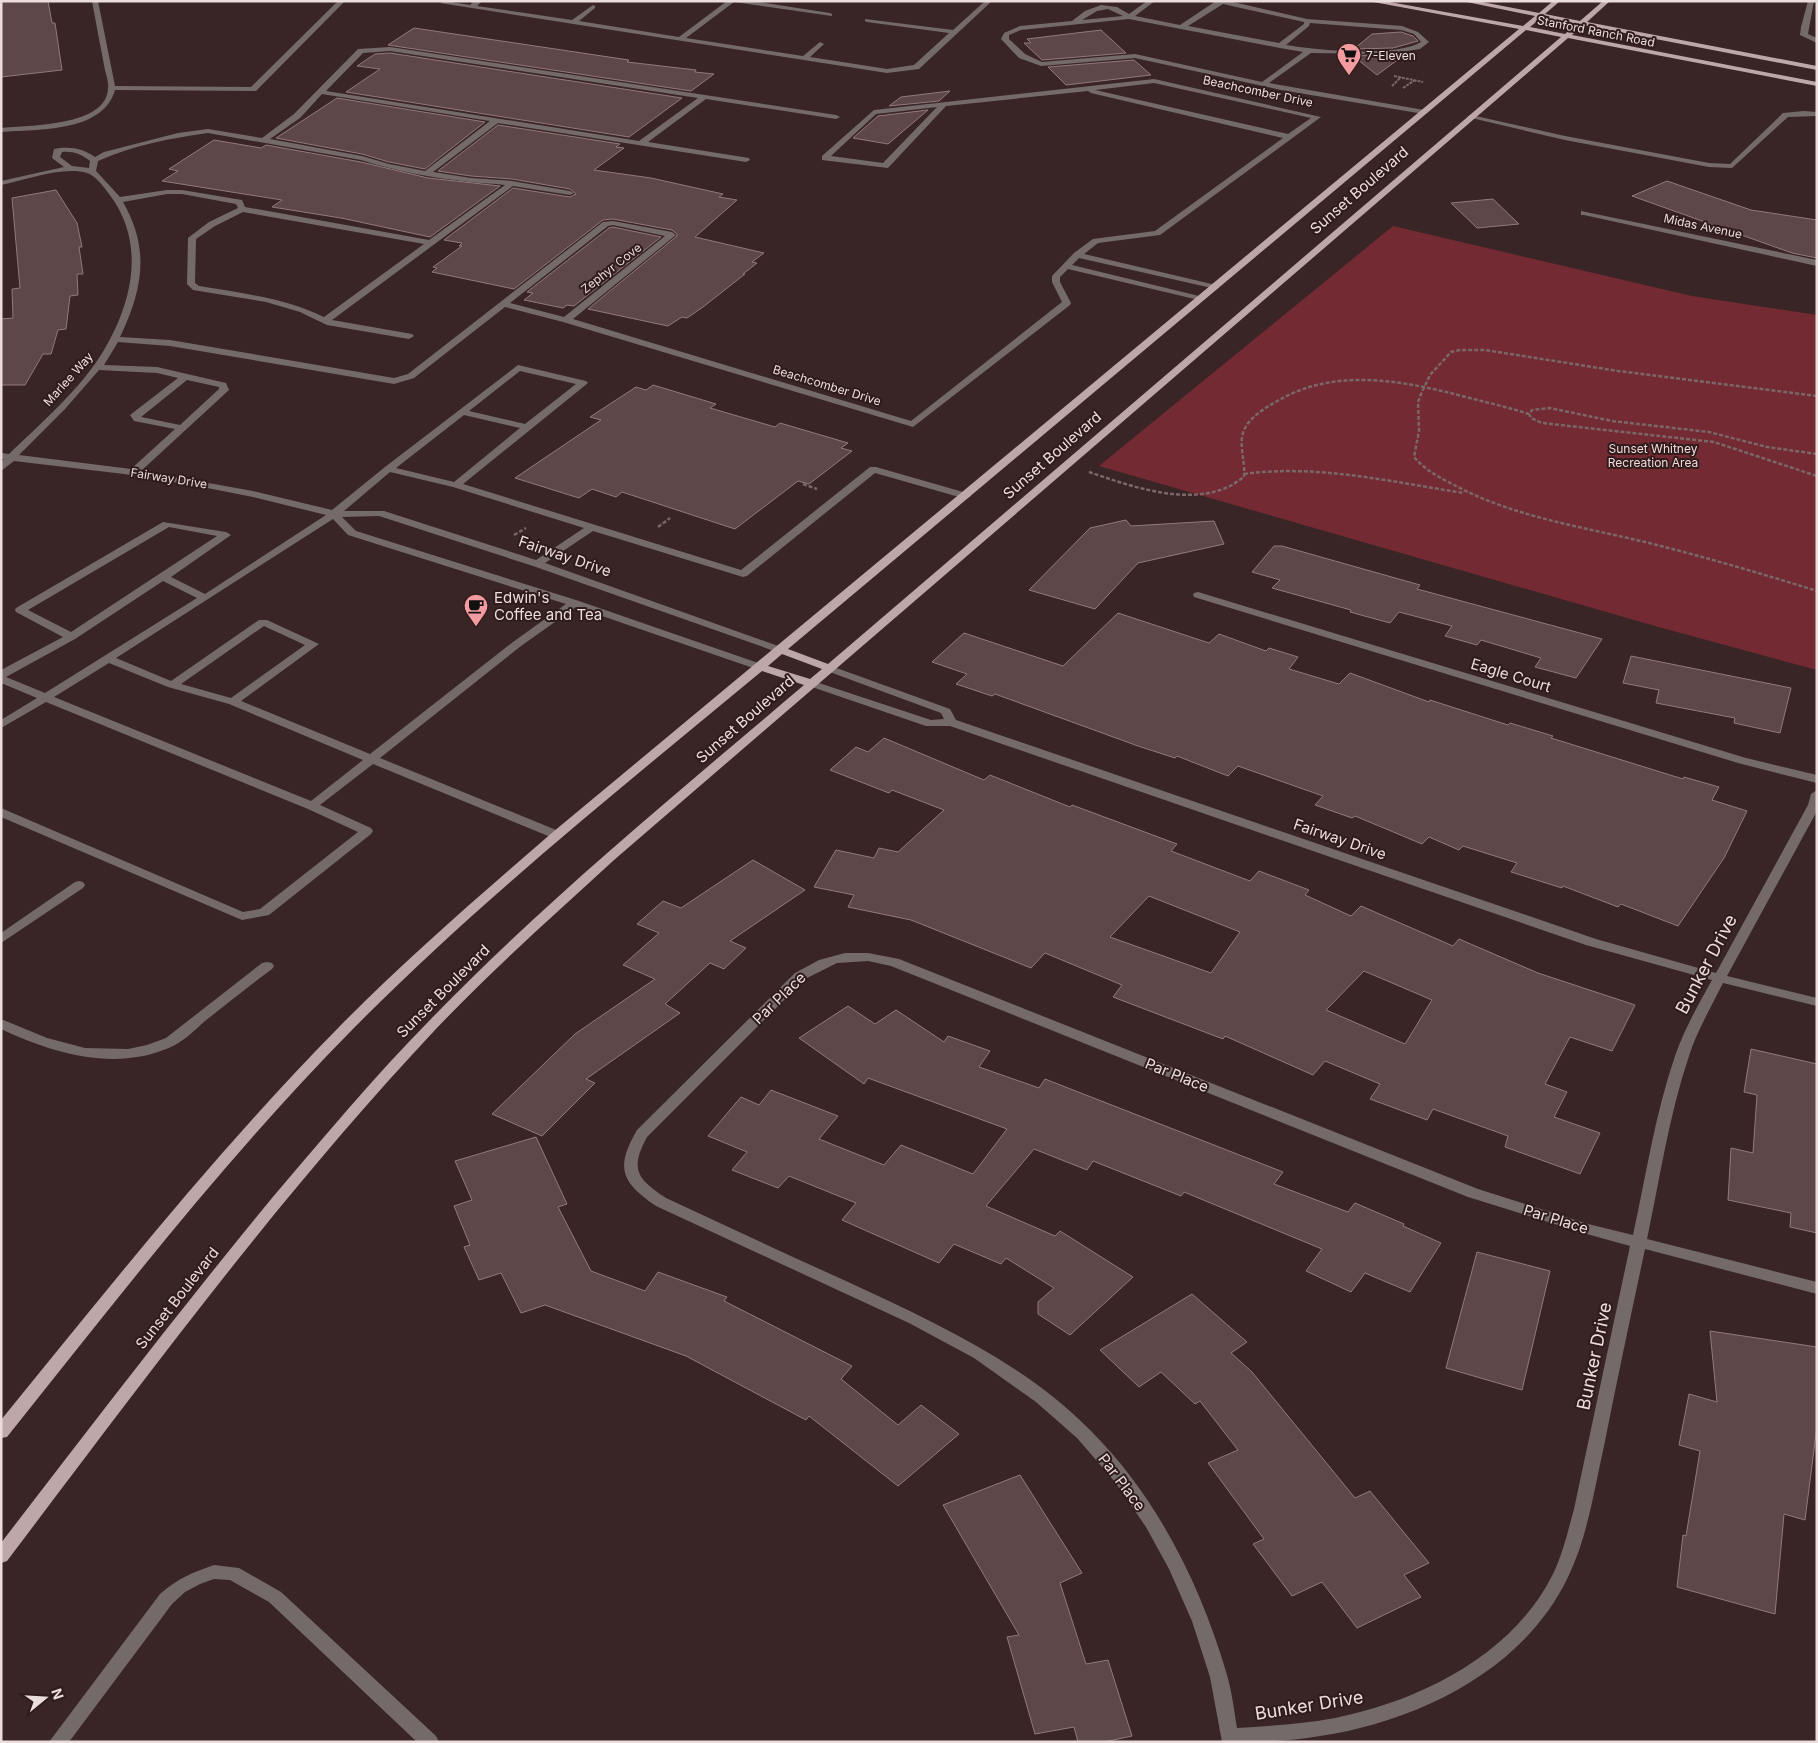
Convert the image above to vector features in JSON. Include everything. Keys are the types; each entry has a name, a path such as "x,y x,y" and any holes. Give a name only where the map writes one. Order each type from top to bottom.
{"main road":[{"name":"Stanford Ranch Road","path":"1371,1 1525,28 1817,84"},
{"name":"Stanford Ranch Road","path":"1465,1 1817,68"},
{"name":"Sunset Boulevard","path":"1,1432 129,1273 237,1145 338,1036 445,933 556,835 966,496 1213,287 1557,1"},
{"name":"Sunset Boulevard","path":"1,1556 197,1298 305,1168 409,1050 504,954 610,857 1607,1"},
{"path":"780,650 831,669"},
{"path":"760,667 813,684"}],"street":[{"path":"1,130 70,122 90,116 101,109 108,100 112,88 95,1"},
{"path":"112,88 253,89 342,1"},
{"path":"471,7 479,1"},
{"path":"680,39 732,1"},
{"path":"737,1 830,15"},
{"path":"444,3 887,71 916,68 989,1"},
{"path":"1091,1 1104,7 1122,10 1129,16"},
{"path":"1129,16 1152,1"},
{"path":"1183,26 1222,1 1308,21 1402,28 1416,33 1425,42 1417,47 1387,52 1309,51 1129,16 1020,28 1006,34 1004,39 1022,56 1041,64 1135,56 1263,84 1424,112"},
{"path":"1811,1 1810,11 1804,27 1804,35 1817,41"},
{"path":"573,23 593,7"},
{"path":"1075,22 1089,10 1104,7"},
{"path":"1810,11 1817,17"},
{"path":"868,20 955,32"},
{"path":"1280,46 1307,25 1308,21"},
{"path":"805,58 820,44"},
{"path":"264,140 297,116 361,51 390,48 836,117"},
{"path":"1263,84 1309,51"},
{"name":"Beachcomber Drive","path":"504,304 566,320 913,424 1067,303 1056,282 1056,276 1077,254 1096,241 1157,233 1317,117 1154,81 874,112 825,158 885,166 943,105"},
{"path":"1081,89 1289,137"},
{"path":"321,92 746,160"},
{"path":"641,143 705,96"},
{"path":"1471,117 1565,138 1690,162 1732,166 1786,115 1817,114"},
{"path":"427,173 496,120"},
{"path":"94,160 107,154 190,132 208,131 362,158 387,166 427,173 512,183 570,193"},
{"path":"70,168 56,158 58,150 66,148 82,151 94,160"},
{"path":"1,183 70,168 92,171 94,160"},
{"name":"Marlee Way","path":"1,468 6,457 66,402 97,367 115,339 132,298 138,263 132,226 119,200 92,171"},
{"path":"325,321 512,183"},
{"path":"119,200 167,192 182,192 239,202 242,209"},
{"path":"409,336 325,321 303,310 266,300 196,288 191,284 192,238 212,224 242,209 431,243"},
{"name":"Midas Avenue","path":"1584,213 1817,263"},
{"name":"Zephyr Cove","path":"504,304 606,224 613,223 672,235 566,320"},
{"path":"1077,254 1213,287"},
{"path":"1065,266 1200,299"},
{"path":"115,339 170,343 394,381 411,376 504,304"},
{"path":"97,367 157,370 223,385 224,390 133,472"},
{"path":"1,725 205,598 334,514 518,368 583,383 456,485"},
{"path":"183,428 136,419 135,415 186,376"},
{"path":"462,412 527,428"},
{"name":"Fairway Drive","path":"6,457 133,472 253,494 334,514 380,513 537,564 780,650"},
{"path":"388,470 456,485 743,574 873,469 966,496"},
{"path":"334,514 352,533 576,603 760,667"},
{"path":"1,675 71,637 226,535 167,524 20,610 71,637"},
{"path":"537,564 592,527"},
{"path":"163,577 205,598"},
{"name":"Eagle Court","path":"1198,595 1742,761 1817,779"},
{"path":"312,806 517,644 576,603"},
{"path":"172,685 263,622 313,644 233,702"},
{"path":"109,658 172,685 233,702 556,835"},
{"name":"Fairway Drive","path":"831,669 946,711 950,722"},
{"path":"1,679 312,806 367,831 264,912 242,916 1,812"},
{"name":"Fairway Drive","path":"813,684 930,724 950,722 1590,942 1678,968 1817,1002"},
{"name":"Bunker Drive","path":"1231,1739 1346,1724 1399,1708 1451,1685 1499,1652 1534,1617 1556,1585 1569,1556 1582,1509 1668,1104 1682,1055 1700,1012 1720,979 1814,805 1817,794"},
{"path":"1,939 79,885"},
{"name":"Par Place","path":"1231,1739 1219,1677 1201,1620 1176,1566 1152,1522 1120,1477 1083,1433 1042,1398 980,1354 914,1319 661,1202 641,1189 630,1172 631,1152 642,1134 800,976 817,964 841,957 869,956 894,962 1473,1193 1530,1212 1638,1242 1817,1288"},
{"path":"1,1023 23,1034 61,1048 103,1056 155,1050 172,1042 267,966"},
{"path":"58,1742 166,1599 179,1587 195,1578 214,1572 233,1573 275,1598 430,1742"}],"path":[{"path":"1394,76 1423,82"},
{"path":"1817,396 1618,371 1545,358 1468,349 1451,352 1430,375 1418,402 1419,431 1414,457 1419,465 1432,475 1465,493 1511,509 1571,526 1649,543 1817,591"},
{"path":"1067,465 1137,487 1168,493 1196,494 1220,490 1235,484 1244,477 1242,458 1244,430 1252,419 1282,396 1317,384 1337,381 1380,380 1425,386 1509,407 1529,414 1536,421 1555,425 1714,442 1817,476"},
{"path":"1529,414 1539,408 1550,408 1612,421 1709,432 1767,447 1817,454"},
{"path":"1244,474 1272,470 1315,472 1465,493"},
{"path":"512,537 524,528"}],"green space":[{"name":"Sunset Whitney Recreation Area","path":"1393,226 1692,296 1817,315 1817,670 1655,626 1099,466"}],"building":[{"path":"1,1 48,1 52,23 55,23 62,70 1,77"},
{"path":"414,28 714,74 691,91 388,45"},
{"path":"1101,30 1126,53 1042,60 1024,43 1031,43 1027,39"},
{"path":"1401,32 1413,36 1418,41 1393,48 1354,49 1372,34"},
{"path":"390,53 682,98 629,137 346,92 380,69 357,66 375,54"},
{"path":"1407,53 1377,75 1352,55 1387,56"},
{"path":"1134,60 1151,75 1066,85 1048,67"},
{"path":"950,91 939,101 889,106 901,97"},
{"path":"337,98 485,122 425,169 389,162 362,154 276,138"},
{"path":"928,110 888,144 853,138 878,116"},
{"path":"498,125 620,144 616,147 624,148 594,170 651,178 723,194 719,197 737,200 695,237 764,253 752,262 757,263 743,274 745,274 703,307 687,318 682,317 668,326 588,309 677,236 672,230 613,219 603,220 514,289 432,272 437,268 433,267 462,246 459,246 462,243 444,240 513,188 570,197 576,194 570,189 512,179 438,171"},
{"path":"214,140 261,148 266,145 361,162 428,178 500,186 430,237 341,218 272,207 282,200 162,181 178,171 169,169"},
{"path":"1667,181 1751,210 1817,220 1817,258 1792,253 1632,196"},
{"path":"56,190 77,223 82,247 79,247 83,274 77,274 78,295 70,296 66,329 58,330 51,354 43,354 25,385 1,385 1,319 13,318 12,289 20,288 12,198"},
{"path":"1493,199 1519,224 1477,228 1451,203"},
{"path":"613,227 661,237 574,306 567,305 563,308 524,300 533,293 527,292 609,228"},
{"path":"653,385 716,404 710,408 775,427 780,423 848,443 841,448 852,451 809,484 798,481 735,529 622,492 616,497 592,489 579,498 515,478 601,420 590,417 636,387 646,390"},
{"path":"1126,520 1131,526 1214,521 1224,544 1138,563 1095,609 1029,590 1090,528"},
{"path":"1274,546 1282,546 1420,585 1417,589 1602,639 1576,678 1535,667 1541,658 1481,640 1477,645 1445,636 1452,626 1399,612 1390,623 1272,588 1280,580 1252,572"},
{"path":"1118,613 1209,643 1219,634 1266,651 1269,648 1298,657 1289,669 1339,684 1350,673 1429,702 1430,700 1508,725 1510,723 1553,736 1551,738 1683,779 1684,777 1719,787 1712,800 1747,811 1724,858 1678,926 1621,904 1618,907 1563,886 1562,888 1511,872 1517,863 1463,846 1459,850 1429,837 1422,844 1355,816 1352,818 1315,805 1323,796 1238,766 1228,776 1177,756 1175,758 1138,746 995,694 992,696 956,684 967,674 932,662 964,633 1063,666"},
{"path":"1631,656 1791,688 1780,733 1734,723 1735,718 1656,703 1659,690 1623,683"},
{"path":"884,738 984,780 990,775 1070,807 1072,805 1177,844 1171,851 1250,881 1259,871 1309,890 1305,895 1351,916 1361,906 1453,946 1459,939 1538,973 1635,1005 1612,1051 1570,1037 1545,1084 1567,1092 1554,1117 1600,1133 1580,1174 1505,1147 1508,1136 1433,1109 1427,1120 1370,1099 1380,1084 1325,1061 1313,1075 1225,1036 1223,1039 1113,997 1122,985 1045,953 1031,968 911,920 848,907 854,895 814,887 836,850 874,858 879,848 898,852 944,810 892,790 889,793 830,770 856,747 868,752","holes":["1149,896 1240,932 1211,973 1110,937","1364,971 1432,1000 1405,1044 1326,1010"]},
{"path":"753,860 805,890 730,941 746,948 724,969 710,963 665,1004 680,1013 586,1079 595,1083 542,1136 492,1114 575,1034 655,979 623,965 659,933 637,924 663,901 681,908"},
{"path":"848,1006 875,1024 896,1010 944,1042 948,1036 990,1051 979,1067 1039,1088 1045,1079 1283,1172 1274,1184 1348,1212 1355,1203 1404,1224 1403,1226 1441,1243 1410,1292 1365,1273 1351,1292 1306,1271 1322,1249 1184,1192 1181,1196 1093,1161 1087,1170 1034,1149 986,1206 1055,1236 1060,1231 1133,1277 1070,1335 1038,1314 1038,1302 1054,1288 1006,1258 1001,1264 954,1244 939,1263 842,1220 856,1203 789,1176 778,1188 732,1170 747,1152 708,1136 741,1097 759,1105 771,1090 838,1116 819,1139 884,1165 901,1145 973,1174 1007,1129 868,1078 864,1084 799,1038"},
{"path":"1751,1049 1817,1064 1817,1233 1790,1227 1791,1213 1728,1200 1731,1148 1753,1153 1757,1095 1744,1092"},
{"path":"536,1137 567,1204 558,1207 591,1271 645,1291 658,1272 727,1297 724,1301 852,1366 841,1379 898,1425 921,1405 959,1434 898,1486 809,1416 806,1420 686,1356 545,1305 521,1313 501,1273 479,1280 464,1247 470,1245 454,1206 472,1200 455,1161"},
{"path":"1477,1252 1550,1271 1522,1390 1446,1368"},
{"path":"1192,1294 1247,1342 1231,1353 1252,1372 1355,1498 1370,1491 1429,1563 1404,1575 1421,1597 1357,1628 1322,1582 1292,1596 1253,1544 1264,1539 1208,1463 1238,1450 1200,1401 1195,1404 1161,1372 1139,1387 1100,1350"},
{"path":"1710,1331 1817,1347 1817,1426 1805,1520 1784,1514 1775,1614 1677,1587 1683,1535 1686,1536 1700,1451 1679,1445 1689,1394 1717,1402"},
{"path":"1020,1475 1082,1573 1060,1583 1086,1664 1108,1660 1132,1736 1104,1742 1078,1742 1074,1727 1035,1734 1007,1637 1019,1635 943,1505"}],"place":[{"name":"7-Eleven","path":"1349,76"},
{"name":"Edwin's Coffee and Tea","path":"476,627"}]}
